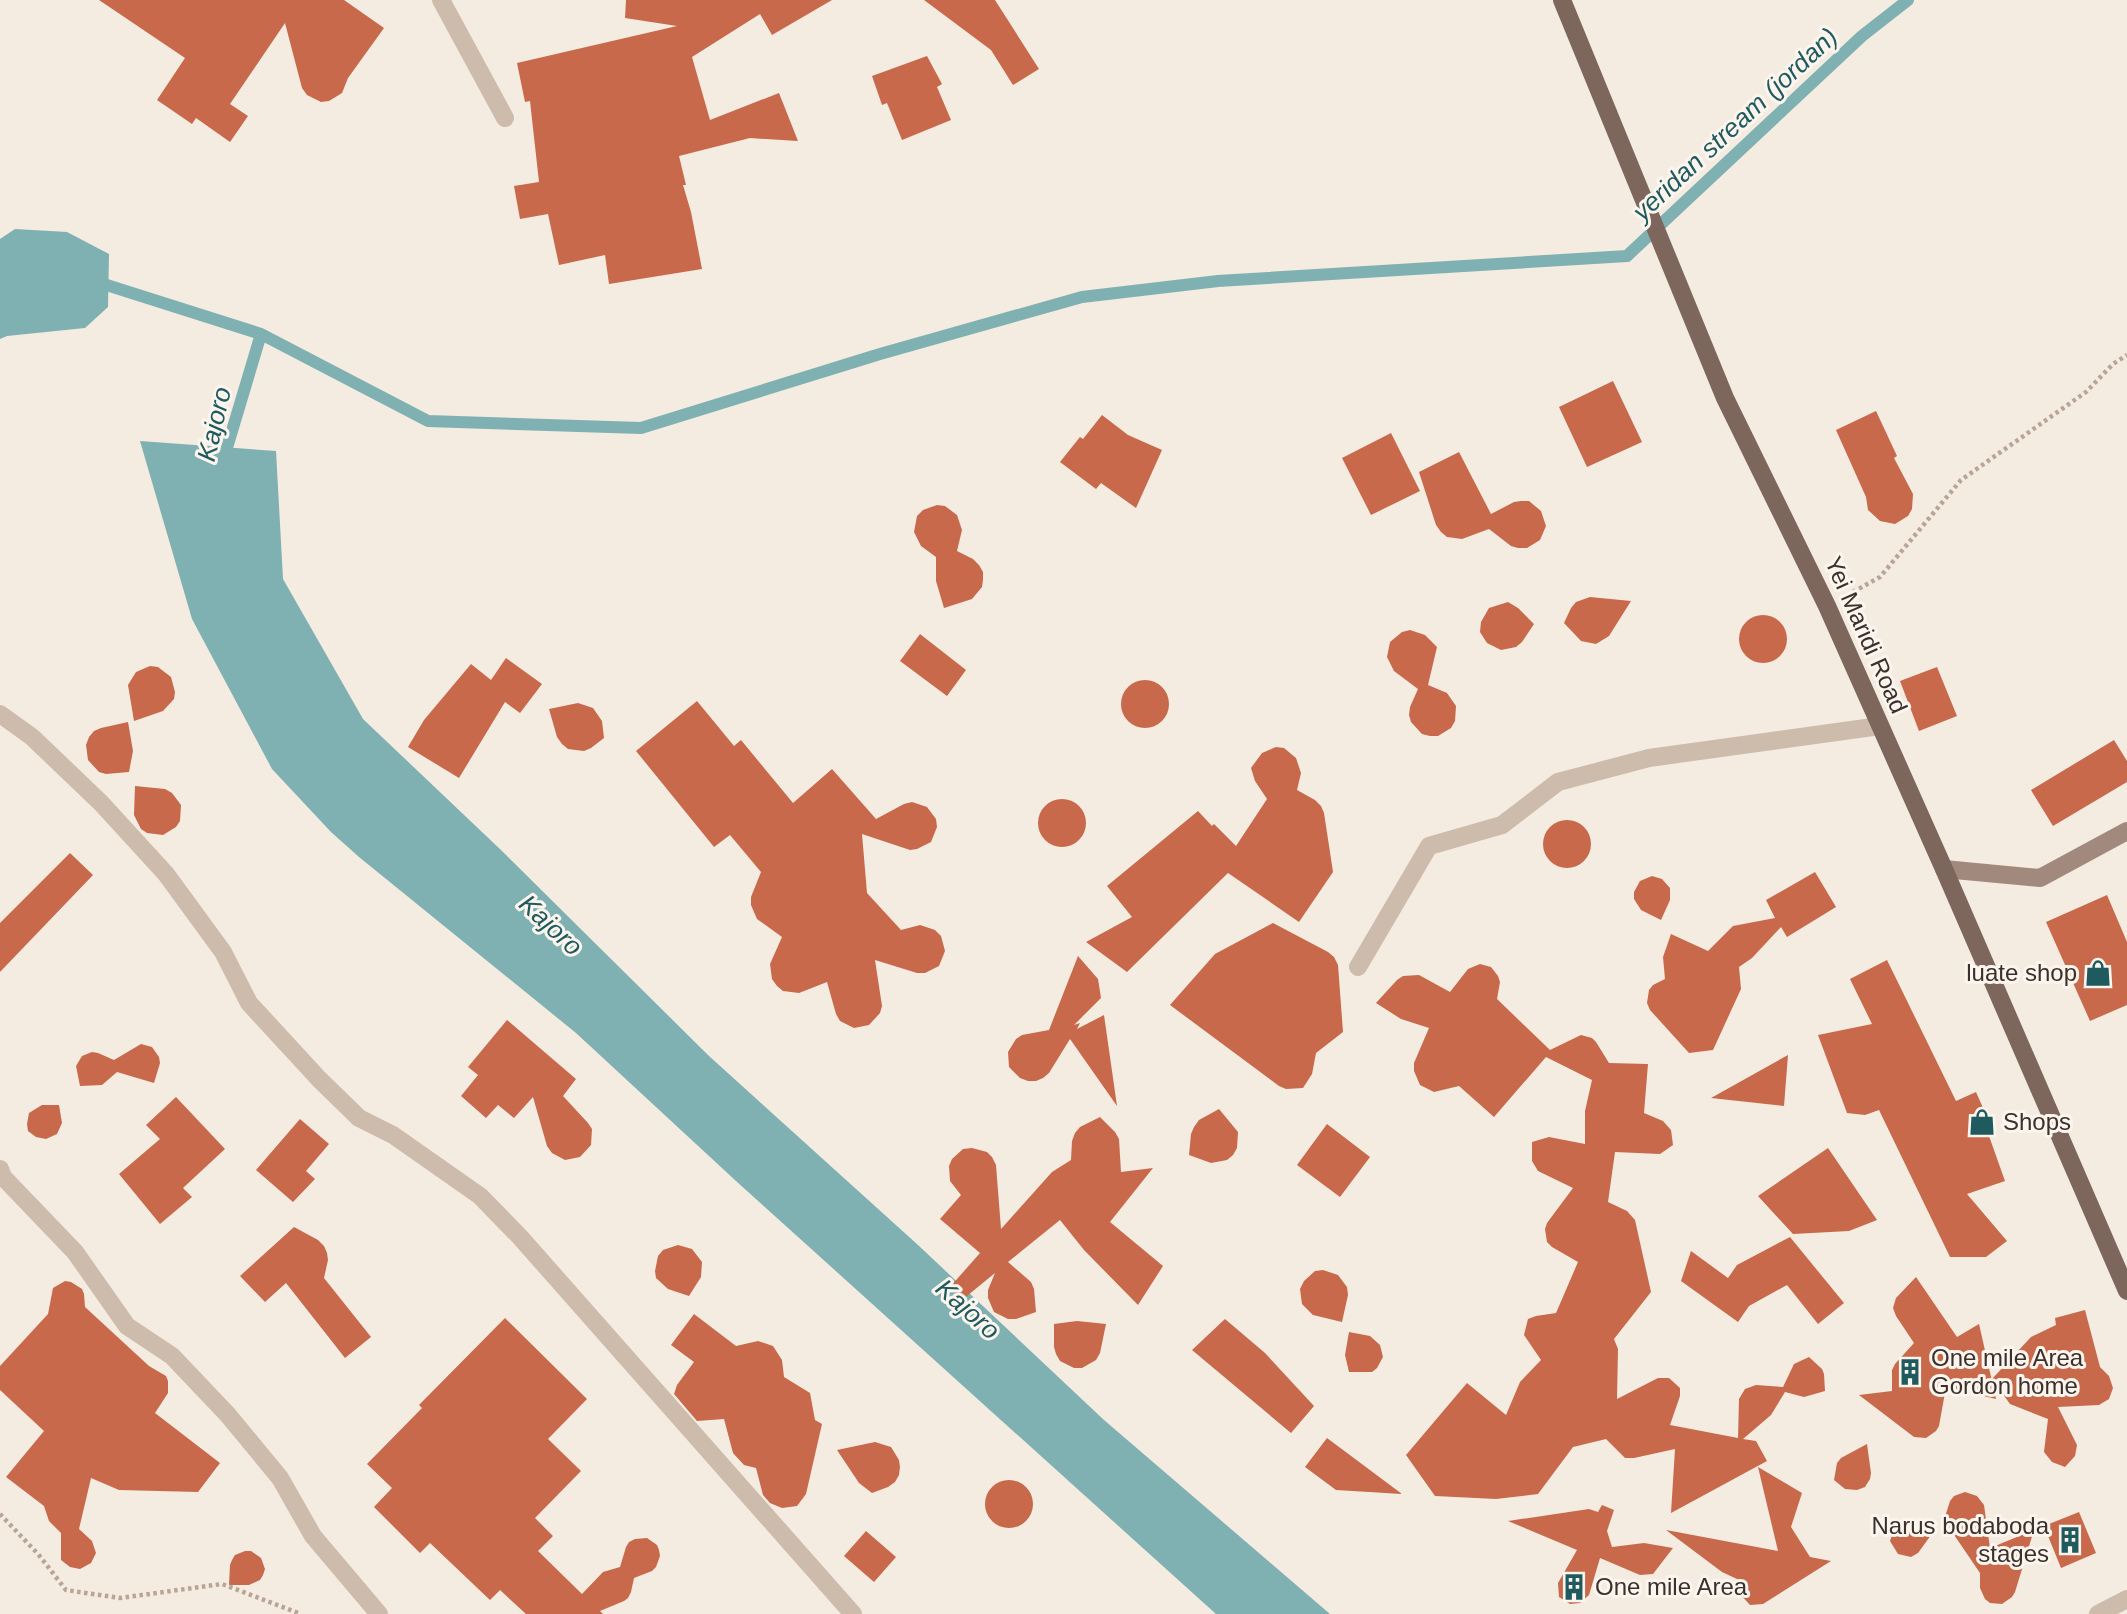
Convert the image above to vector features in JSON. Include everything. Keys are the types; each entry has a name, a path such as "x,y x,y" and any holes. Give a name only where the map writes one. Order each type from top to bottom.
{"main road":[{"name":"Yei Maridi Road","path":"1563,0 1725,398 1827,606 2127,1290"}],"street":[{"path":"441,0 505,118"},
{"path":"0,714 32,737 101,803 166,874 223,952 248,1003 319,1079 359,1118 393,1135 480,1196 520,1237 853,1614"},
{"path":"1358,967 1429,846 1503,825 1558,782 1649,758 1880,726"},
{"path":"1944,869 2040,878 2127,831"},
{"path":"0,1169 3,1177 75,1252 127,1326 172,1356 228,1415 280,1478 313,1536 379,1614"},
{"path":"2098,1614 2127,1600"}],"path":[{"path":"1827,606 1880,576 1961,480 2086,392 2113,364 2127,355"},
{"path":"0,1514 38,1554 66,1590 120,1598 222,1584 301,1614"}],"water":[{"path":"15,229 67,232 109,254 108,307 85,328 0,339 0,239"},
{"path":"140,441 276,451 283,579 363,719 502,851 709,1056 918,1245 1104,1420 1330,1614 1216,1614 576,1033 331,832 272,769 192,619"}],"building":[{"path":"99,0 344,0 384,28 348,78 342,93 329,101 321,102 307,95 302,88 285,23 230,104 248,116 230,142 196,118 192,124 157,100 185,58"},
{"path":"626,0 832,0 772,35 760,14 692,57 710,120 779,93 798,141 750,138 679,156 702,269 609,284 605,255 559,265 548,214 520,219 514,186 539,182 530,101 525,102 517,63 677,26 625,18"},
{"path":"924,0 995,0 1039,69 1013,85 991,50"},
{"path":"927,56 942,84 937,87 951,120 902,140 887,103 882,105 872,76"},
{"path":"1613,381 1642,442 1587,467 1559,407"},
{"path":"1876,411 1897,456 1894,458 1913,494 1912,509 1908,516 1895,524 1880,521 1868,510 1866,497 1836,430"},
{"path":"1102,415 1128,435 1162,450 1136,508 1101,483 1096,489 1060,462"},
{"path":"1391,433 1420,491 1371,515 1342,458"},
{"path":"1459,452 1491,514 1521,501 1529,501 1541,511 1546,526 1540,540 1527,548 1518,548 1511,546 1489,529 1462,539 1447,537 1441,532 1436,525 1419,472"},
{"path":"937,505 945,506 957,515 962,530 957,551 973,559 983,572 982,587 972,599 944,608 936,581 936,557 921,546 914,532 917,516 923,510"},
{"path":"1590,597 1631,601 1609,636 1596,644 1581,641 1564,623 1576,602"},
{"path":"1508,602 1534,624 1516,647 1501,650 1487,643 1480,632 1481,622 1489,608"},
{"path":"1763,615 1780,622 1787,639 1780,656 1763,663 1746,656 1739,639 1746,622"},
{"path":"1410,630 1425,635 1437,647 1428,685 1447,693 1456,706 1455,721 1451,728 1438,736 1422,734 1411,722 1410,707 1418,689 1394,671 1387,657 1390,642 1402,632"},
{"path":"920,634 966,670 947,696 900,661"},
{"path":"506,658 542,684 520,713 505,702 459,778 408,747 424,720 471,664 491,680"},
{"path":"150,666 158,667 171,677 174,699 163,711 134,721 128,685 136,672"},
{"path":"1937,667 1957,716 1919,731 1900,681"},
{"path":"1145,680 1162,687 1169,704 1162,721 1145,728 1128,721 1121,704 1128,687"},
{"path":"697,701 734,746 741,740 793,803 832,769 876,819 912,802 927,807 936,819 937,827 931,842 917,849 910,850 862,834 867,893 901,930 920,925 935,930 941,936 945,951 939,966 925,973 875,960 882,1006 880,1013 869,1025 854,1028 840,1021 827,982 799,993 783,991 777,986 772,979 770,964 782,937 757,919 751,905 751,897 761,872 730,835 714,847 636,751"},
{"path":"578,703 593,708 602,721 604,738 584,751 568,749 562,744 557,737 549,709"},
{"path":"128,722 133,751 129,772 99,772 88,760 86,745 89,737 101,728"},
{"path":"2114,740 2127,761 2127,782 2053,826 2031,790"},
{"path":"1276,747 1284,748 1296,758 1301,773 1297,790 1321,806 1333,872 1299,922 1228,873 1127,972 1086,942 1132,917 1107,886 1198,811 1236,846 1267,799 1255,781 1251,768 1262,753"},
{"path":"135,786 165,789 172,793 181,805 180,821 176,827 163,835 147,833 141,829 134,815"},
{"path":"1062,799 1079,806 1086,823 1079,840 1062,847 1045,840 1038,823 1045,806"},
{"path":"1567,820 1584,827 1591,844 1584,861 1567,868 1550,861 1543,844 1550,827"},
{"path":"70,853 93,875 0,972 0,923"},
{"path":"1815,872 1836,907 1787,937 1781,927 1752,958 1739,967 1741,989 1713,1050 1689,1053 1650,1010 1647,1003 1649,990 1665,979 1663,957 1671,934 1708,951 1733,926 1775,918 1766,900"},
{"path":"1652,876 1662,879 1670,888 1670,900 1661,920 1641,910 1634,899 1634,892 1640,881"},
{"name":"luate shop","path":"2107,895 2127,942 2127,1005 2090,1021 2046,922"},
{"path":"1273,923 1328,952 1338,965 1343,1032 1316,1053 1312,1074 1303,1088 1286,1089 1279,1086 1170,1005 1215,954"},
{"path":"1078,956 1098,979 1101,998 1074,1025 1080,1023 1077,1029 1104,1015 1117,1106 1070,1039 1043,1078 1028,1081 1020,1078 1009,1067 1008,1052 1016,1039 1022,1035 1049,1030"},
{"path":"1887,960 1956,1101 1976,1092 1994,1133 1989,1136 2005,1181 1967,1194 2007,1241 1986,1257 1950,1257 1879,1110 1865,1115 1847,1113 1818,1035 1872,1024 1850,979"},
{"path":"1480,964 1491,967 1498,976 1500,982 1497,999 1550,1050 1581,1035 1596,1042 1609,1063 1648,1064 1644,1113 1663,1121 1671,1130 1673,1145 1660,1154 1615,1152 1608,1202 1627,1211 1635,1220 1651,1292 1614,1339 1618,1349 1617,1399 1658,1378 1669,1378 1680,1388 1670,1425 1738,1438 1739,1399 1745,1389 1756,1385 1783,1387 1794,1364 1809,1357 1824,1374 1825,1391 1804,1397 1785,1392 1771,1415 1743,1439 1756,1441 1767,1461 1671,1513 1675,1449 1625,1458 1606,1439 1573,1447 1538,1494 1496,1499 1435,1496 1406,1455 1467,1383 1506,1415 1520,1382 1541,1360 1524,1335 1528,1319 1556,1313 1578,1262 1547,1242 1545,1229 1573,1188 1538,1171 1532,1161 1532,1142 1549,1137 1585,1144 1585,1111 1592,1080 1546,1057 1494,1117 1459,1086 1434,1092 1420,1085 1414,1071 1414,1063 1429,1028 1401,1019 1376,1003 1403,976 1419,975 1450,992 1468,969"},
{"path":"507,1020 576,1079 563,1096 592,1129 591,1145 580,1157 565,1160 552,1153 547,1146 533,1097 514,1118 498,1105 486,1118 461,1096 478,1075 468,1067"},
{"path":"141,1044 152,1047 159,1057 160,1063 154,1083 117,1072 102,1085 80,1086 76,1066 82,1056 92,1052 114,1060"},
{"path":"1788,1055 1784,1106 1711,1098"},
{"path":"176,1097 225,1149 183,1188 192,1197 160,1224 119,1174 160,1139 146,1125"},
{"path":"42,1105 59,1105 62,1123 57,1134 46,1139 36,1137 28,1131 27,1124 29,1113"},
{"path":"1219,1109 1238,1132 1237,1148 1233,1155 1227,1160 1211,1163 1189,1155 1194,1127 1199,1120"},
{"path":"1100,1117 1119,1139 1121,1172 1153,1168 1110,1222 1163,1266 1138,1305 1084,1250 1060,1220 1008,1262 1031,1282 1036,1312 1008,1319 994,1312 988,1298 988,1290 995,1273 962,1300 950,1287 980,1253 940,1219 961,1195 950,1181 949,1166 952,1159 963,1149 972,1148 987,1152 992,1157 996,1165 1001,1229 1052,1172 1071,1160 1072,1141 1080,1127"},
{"path":"300,1119 329,1144 306,1171 315,1179 293,1202 256,1170"},
{"path":"1327,1124 1370,1157 1340,1197 1297,1165"},
{"path":"1828,1148 1877,1220 1849,1231 1793,1234 1758,1196"},
{"path":"294,1227 324,1246 328,1260 324,1278 371,1337 345,1358 286,1283 265,1302 240,1276"},
{"path":"1790,1237 1844,1303 1818,1324 1787,1285 1749,1306 1738,1322 1681,1281 1691,1251 1728,1278 1737,1265"},
{"path":"678,1245 692,1249 702,1262 701,1277 689,1296 668,1289 656,1278 658,1256 663,1250"},
{"path":"1323,1270 1338,1275 1347,1287 1348,1295 1342,1322 1313,1315 1302,1304 1300,1289 1304,1281 1315,1271"},
{"path":"1916,1277 1957,1337 1979,1324 1996,1399 1946,1387 1939,1426 1926,1438 1914,1437 1859,1395 1892,1391 1892,1370 1914,1343 1893,1308 1896,1298"},
{"path":"65,1281 82,1289 85,1307 149,1366 166,1376 168,1393 155,1413 220,1463 198,1492 119,1490 91,1478 79,1529 92,1541 96,1553 91,1563 80,1569 70,1567 61,1560 61,1533 49,1521 44,1506 6,1477 44,1431 0,1390 0,1366 48,1314 53,1288"},
{"path":"2085,1310 2100,1367 2109,1376 2113,1388 2109,1399 2099,1405 2058,1407 2077,1445 2075,1456 2065,1467 2052,1462 2044,1452 2048,1419 2010,1404 1992,1379 2031,1337 2056,1325 2055,1318"},
{"path":"694,1314 736,1346 758,1341 773,1346 782,1360 784,1377 810,1393 815,1420 822,1424 806,1494 797,1506 782,1508 770,1503 763,1495 756,1468 744,1465 733,1453 724,1419 697,1421 674,1394 677,1385 694,1362 671,1345"},
{"path":"505,1318 587,1399 548,1439 581,1471 535,1518 553,1536 538,1551 582,1594 603,1572 620,1567 629,1542 647,1538 657,1545 659,1550 656,1567 634,1578 628,1598 600,1611 603,1614 526,1614 500,1590 490,1600 430,1543 420,1553 374,1507 392,1488 367,1464 422,1408 419,1405"},
{"path":"1225,1319 1265,1353 1314,1406 1291,1433 1192,1350"},
{"path":"1077,1321 1106,1324 1100,1353 1096,1360 1082,1368 1074,1368 1060,1361 1054,1347 1054,1324"},
{"path":"1349,1332 1370,1336 1380,1345 1383,1357 1372,1372 1349,1372 1345,1355"},
{"path":"1327,1438 1402,1494 1336,1490 1305,1467"},
{"path":"875,1442 891,1447 900,1467 895,1482 872,1493 859,1483 837,1450"},
{"path":"1867,1444 1870,1479 1865,1487 1857,1490 1845,1489 1834,1480 1837,1463"},
{"path":"1758,1467 1802,1493 1791,1527 1810,1557 1831,1561 1763,1604 1750,1605 1741,1595 1737,1579 1722,1572 1666,1530 1778,1551"},
{"path":"1009,1480 1026,1487 1033,1504 1026,1521 1009,1528 992,1521 985,1504 992,1487"},
{"path":"1965,1492 1977,1496 1984,1505 1990,1548 2034,1530 2015,1592 2002,1604 1990,1603 1985,1599 1980,1588 1980,1573 1944,1520 1950,1501 1954,1496"},
{"path":"1602,1505 1614,1510 1607,1531 1612,1547 1644,1543 1673,1548 1653,1574 1640,1575 1600,1558 1589,1595 1580,1603 1570,1604 1559,1597 1558,1583 1577,1550 1508,1521 1589,1509 1598,1512"},
{"name":"Narus bodaboda stages","path":"2079,1512 2096,1553 2061,1568 2044,1526"},
{"path":"1907,1523 1934,1531 1918,1553 1911,1557 1898,1554 1890,1541 1895,1526"},
{"path":"866,1531 896,1557 874,1582 844,1556"},
{"path":"251,1551 261,1558 265,1569 263,1575 260,1580 249,1585 229,1585 232,1560 235,1555"}],"waterway":[{"name":"yeridan stream (jordan)","path":"94,281 261,334 428,421 641,428 880,354 1082,297 1218,281 1627,256 1862,36 1908,0"},
{"name":"Kajoro","path":"223,461 261,334"}],"place":[{"name":"luate shop","path":"2098,973"},
{"name":"Shops","path":"1982,1122"},
{"name":"One mile Area Gordon home","path":"1910,1372"},
{"name":"Narus bodaboda stages","path":"2070,1540"},
{"name":"One mile Area","path":"1574,1587"}]}
